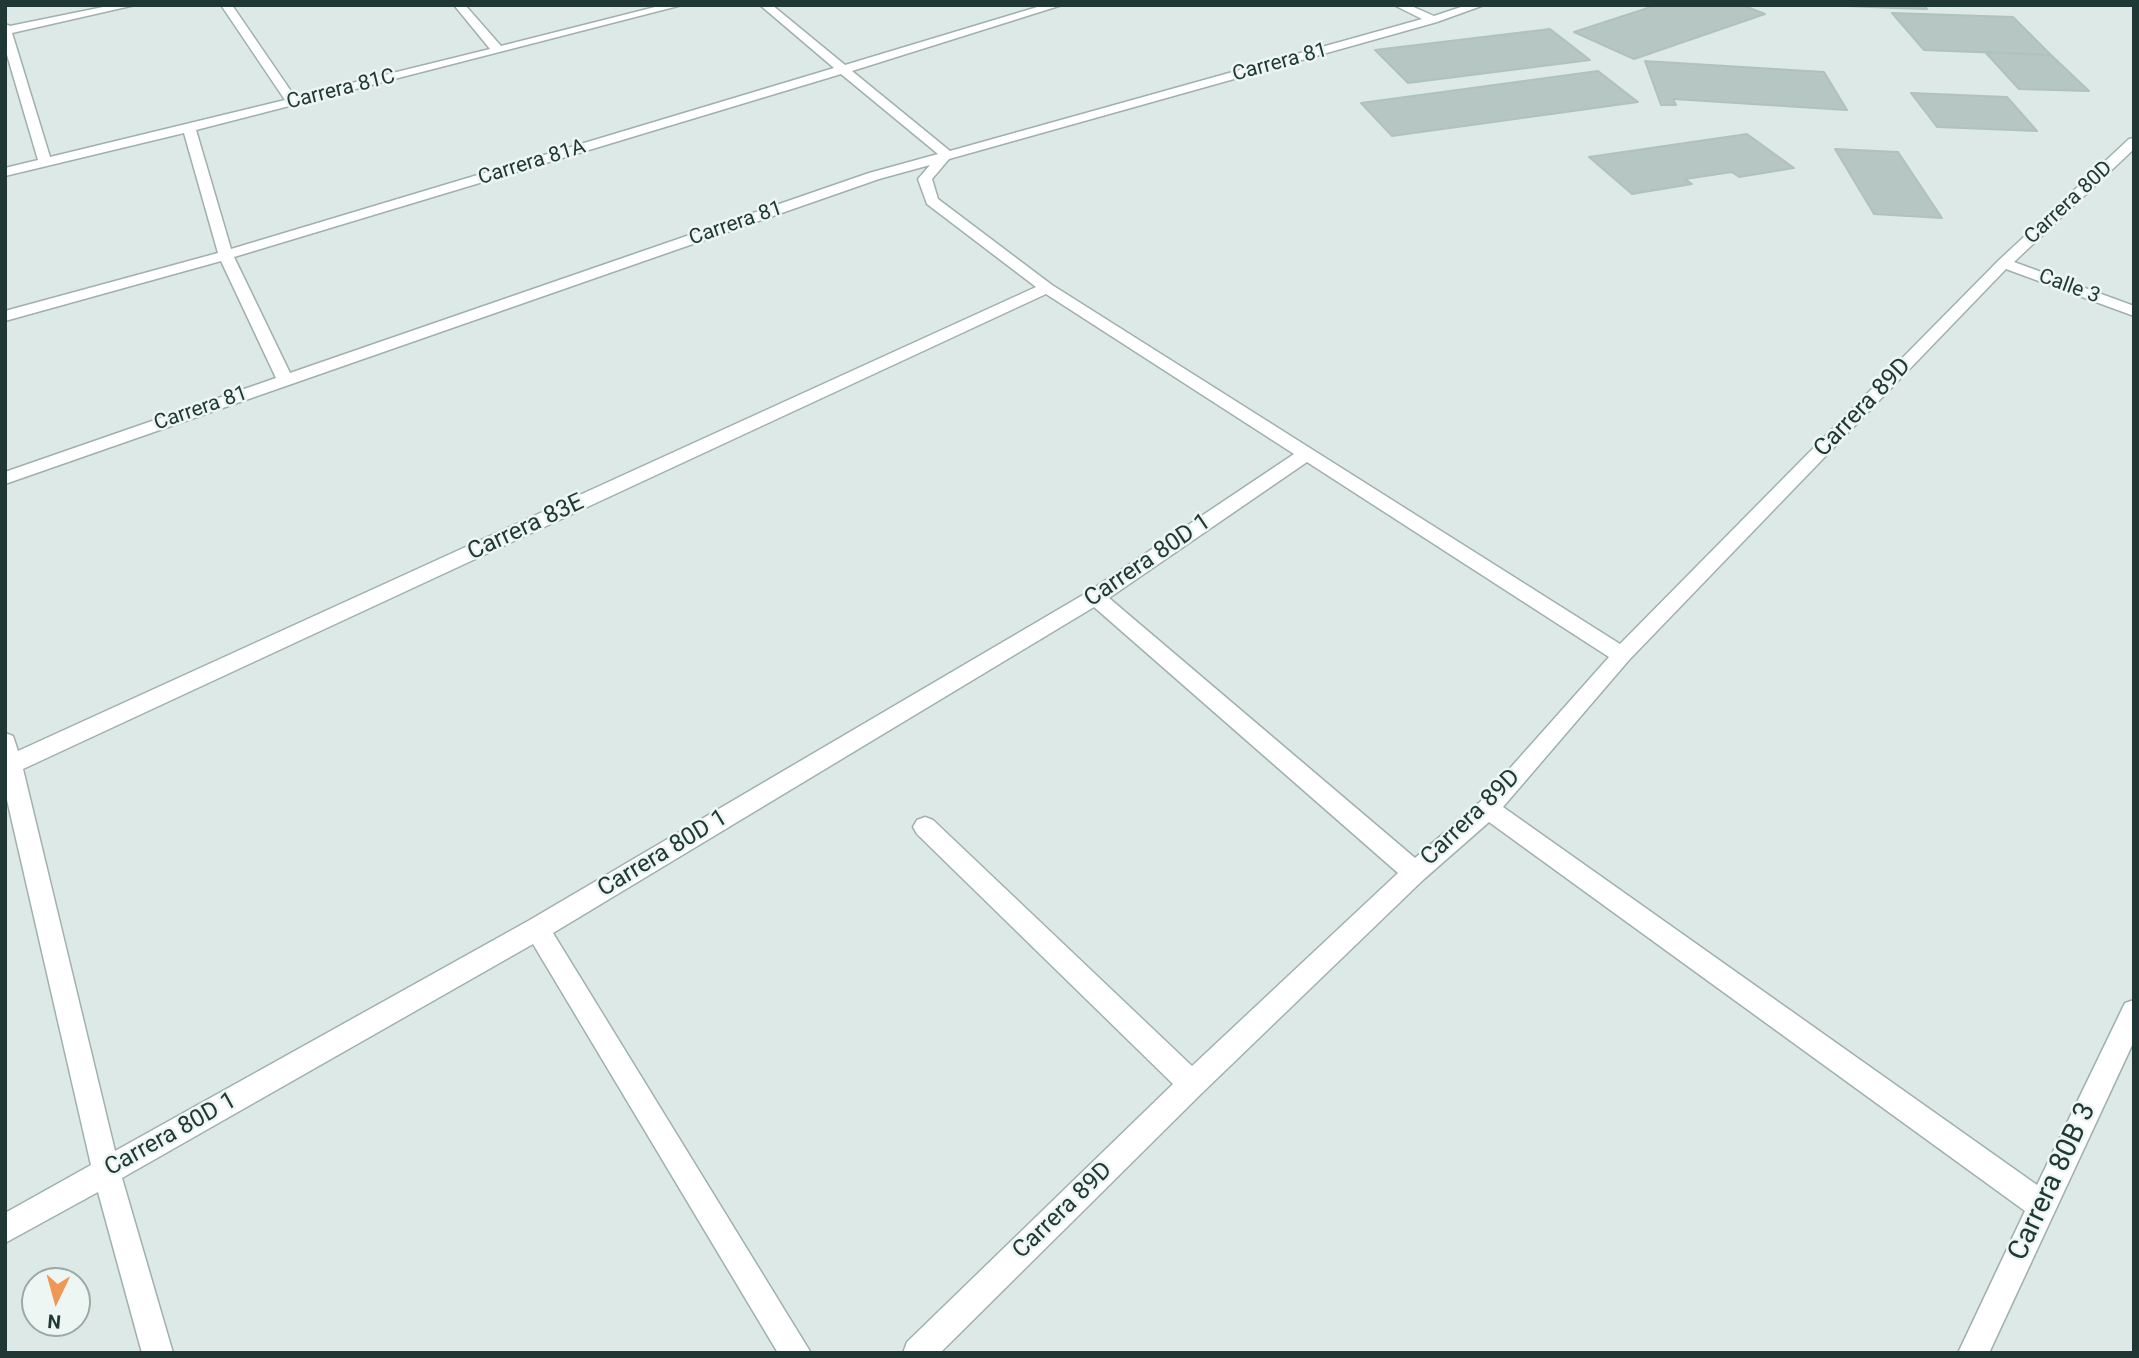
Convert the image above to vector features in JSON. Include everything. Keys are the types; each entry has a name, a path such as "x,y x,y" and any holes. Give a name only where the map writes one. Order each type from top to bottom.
{"street":[{"path":"45,162 6,29 131,5"},
{"path":"226,5 292,102"},
{"path":"459,5 497,49"},
{"name":"Carrera 81C","path":"5,172 677,5"},
{"path":"765,5 946,154 925,178 932,201 1047,288 1622,655"},
{"name":"Carrera 81A","path":"5,316 226,255 1057,5"},
{"path":"1399,5 1433,20"},
{"name":"Carrera 81","path":"5,478 874,176 1479,5"},
{"path":"189,128 226,255 285,379"},
{"name":"Carrera 80D","path":"2004,264 2134,142"},
{"name":"Calle 3","path":"2004,264 2134,311"},
{"name":"Carrera 89D","path":"918,1353 1192,1084 1415,873 1488,809 1622,655 2004,264"},
{"name":"Carrera 83E","path":"7,758 1047,288"},
{"name":"Carrera 80D 1","path":"5,1229 537,929 1095,597 1306,454"},
{"path":"1095,597 1415,873"},
{"path":"7,758 106,1171 158,1353"},
{"path":"1488,809 2042,1206"},
{"path":"925,827 1192,1084"},
{"path":"537,929 796,1353"},
{"name":"Carrera 80B 3","path":"1973,1353 2134,1012"}],"building":[{"path":"1657,5 1742,5 1765,14 1634,59 1574,32"},
{"path":"1823,5 1924,5 1927,9 1895,8"},
{"path":"1892,13 2013,17 2051,55 1924,50"},
{"path":"1550,29 1590,60 1408,83 1375,50"},
{"path":"1985,52 2051,55 2089,91 2019,89"},
{"path":"1645,61 1824,72 1847,110 1673,99 1676,105 1661,105"},
{"path":"1598,71 1638,102 1392,136 1361,103"},
{"path":"1911,93 2007,97 2037,131 1937,127"},
{"path":"1747,134 1794,168 1739,177 1732,172 1685,179 1692,184 1632,194 1589,157"},
{"path":"1835,149 1898,152 1942,218 1874,214"}]}
